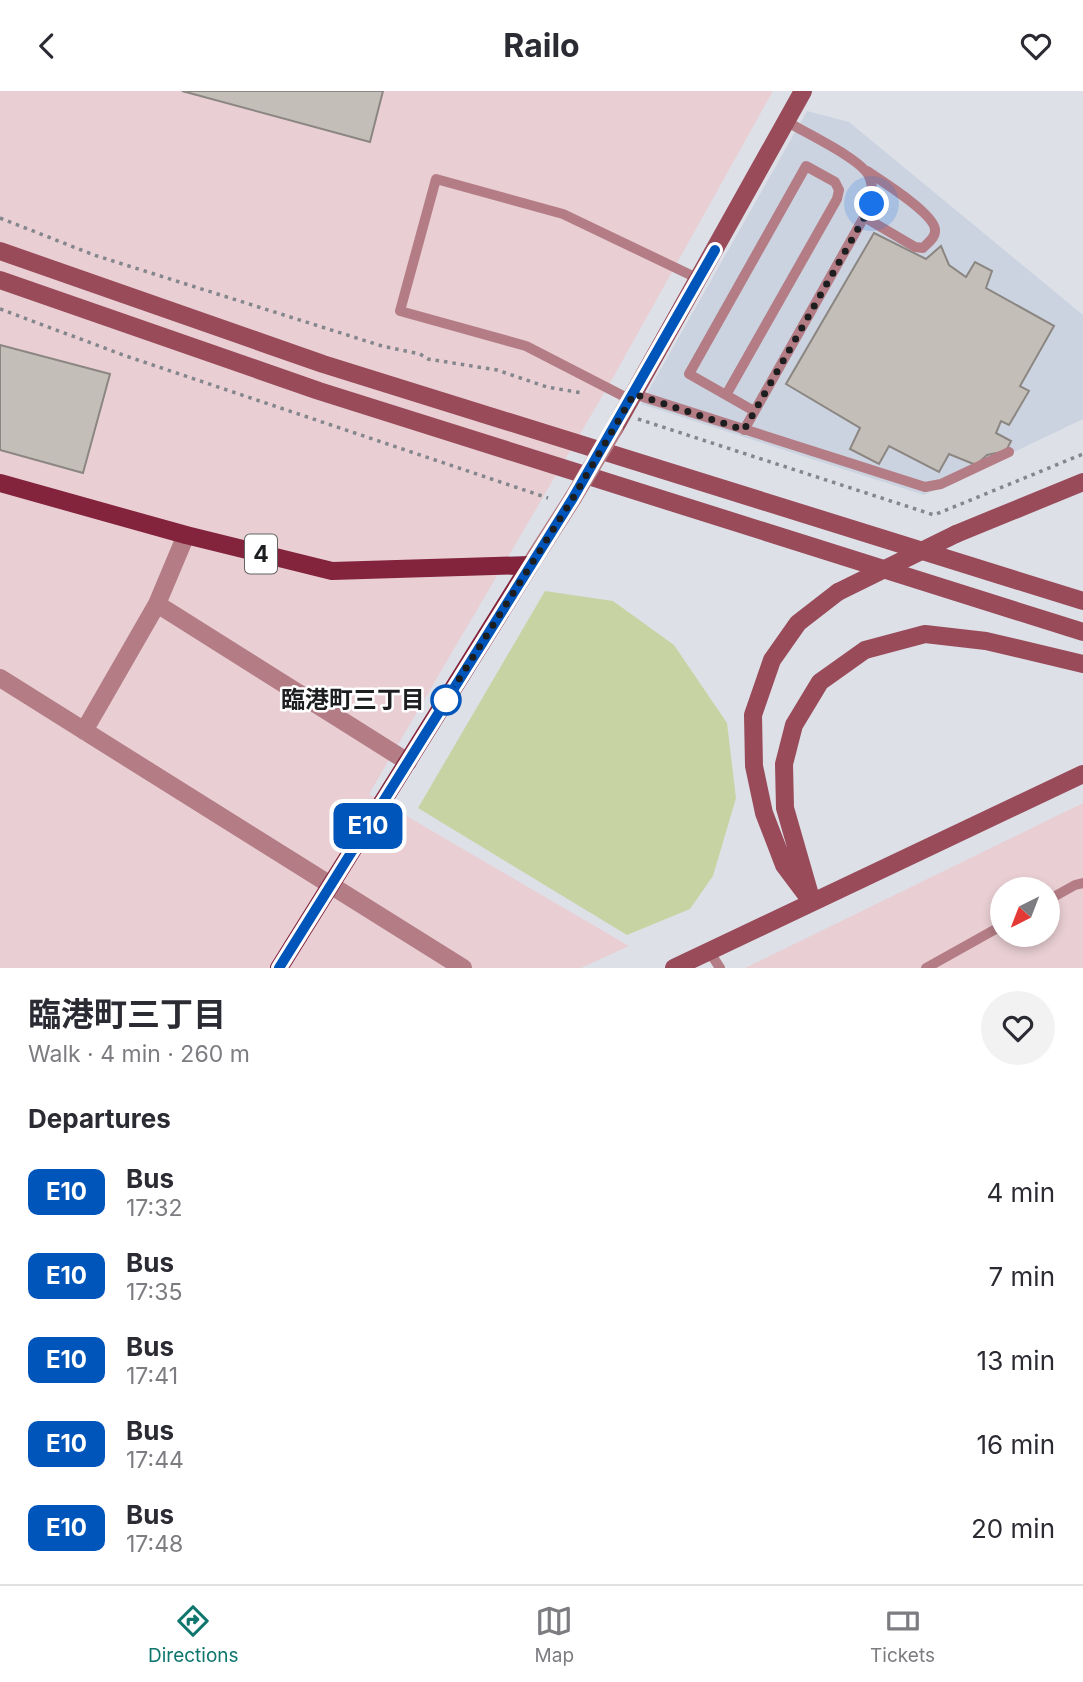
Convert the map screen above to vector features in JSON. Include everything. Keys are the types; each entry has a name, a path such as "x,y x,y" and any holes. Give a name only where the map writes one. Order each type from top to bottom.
{"main road":[{"name":"4","path":"0,483 332,572 530,565"},
{"path":"279,968 530,565"}],"street":[{"path":"530,565 633,397 803,91"},
{"path":"0,251 323,364 1083,601"},
{"path":"0,281 319,391 1083,632"},
{"path":"812,902 784,865 764,813 754,766 752,715 772,660 798,624 838,592 956,534 1083,482"},
{"path":"84,731 157,604 186,535"},
{"path":"157,604 408,762"},
{"path":"812,902 785,808 784,764 794,725 820,682 865,650 925,634 986,641 1083,664"},
{"path":"0,678 463,968"},
{"path":"674,968 1083,774"}],"lane":[{"path":"786,121 859,166 921,210 933,221 936,230 934,237 922,248 915,247 864,218"},
{"path":"726,395 837,199 839,190 835,182 806,166 689,374 754,411"},
{"path":"744,430 872,204 873,190 868,174 859,166"},
{"path":"699,279 563,214 436,179 400,311 526,346 633,397 925,487 940,484 1009,451"},
{"path":"1060,893 1083,883"},
{"path":"926,968 990,932"},
{"path":"709,951 720,968"}],"path":[{"path":"0,218 94,255 382,346 420,354 428,359 497,370 547,387 592,394"},
{"path":"0,309 126,356 548,498"}],"shaded area":[{"path":"0,91 773,91 610,383 369,794 629,946 581,968 0,968"},
{"path":"807,111 849,122 1083,315 1083,419 924,495 641,404"},
{"path":"1083,803 1083,968 745,968"}],"green space":[{"path":"545,591 613,601 674,645 727,723 736,798 713,876 690,909 627,935 418,808"}],"building":[{"path":"182,91 383,91 370,142"},
{"path":"874,233 926,259 941,246 949,265 966,277 975,262 992,271 986,288 1054,326 1020,386 1029,391 1009,425 1001,421 996,433 1011,441 1006,451 987,455 976,465 949,454 939,472 889,446 879,464 850,449 860,428 786,384"},
{"path":"0,345 110,374 83,473 0,450"}],"bus line":[{"name":"E10","path":"279,968 573,498 715,250"}],"place":[{"name":"臨港町三丁目","path":"446,700"}],"route":[{"path":"446,700 573,498 634,394 744,430 872,204"}]}
